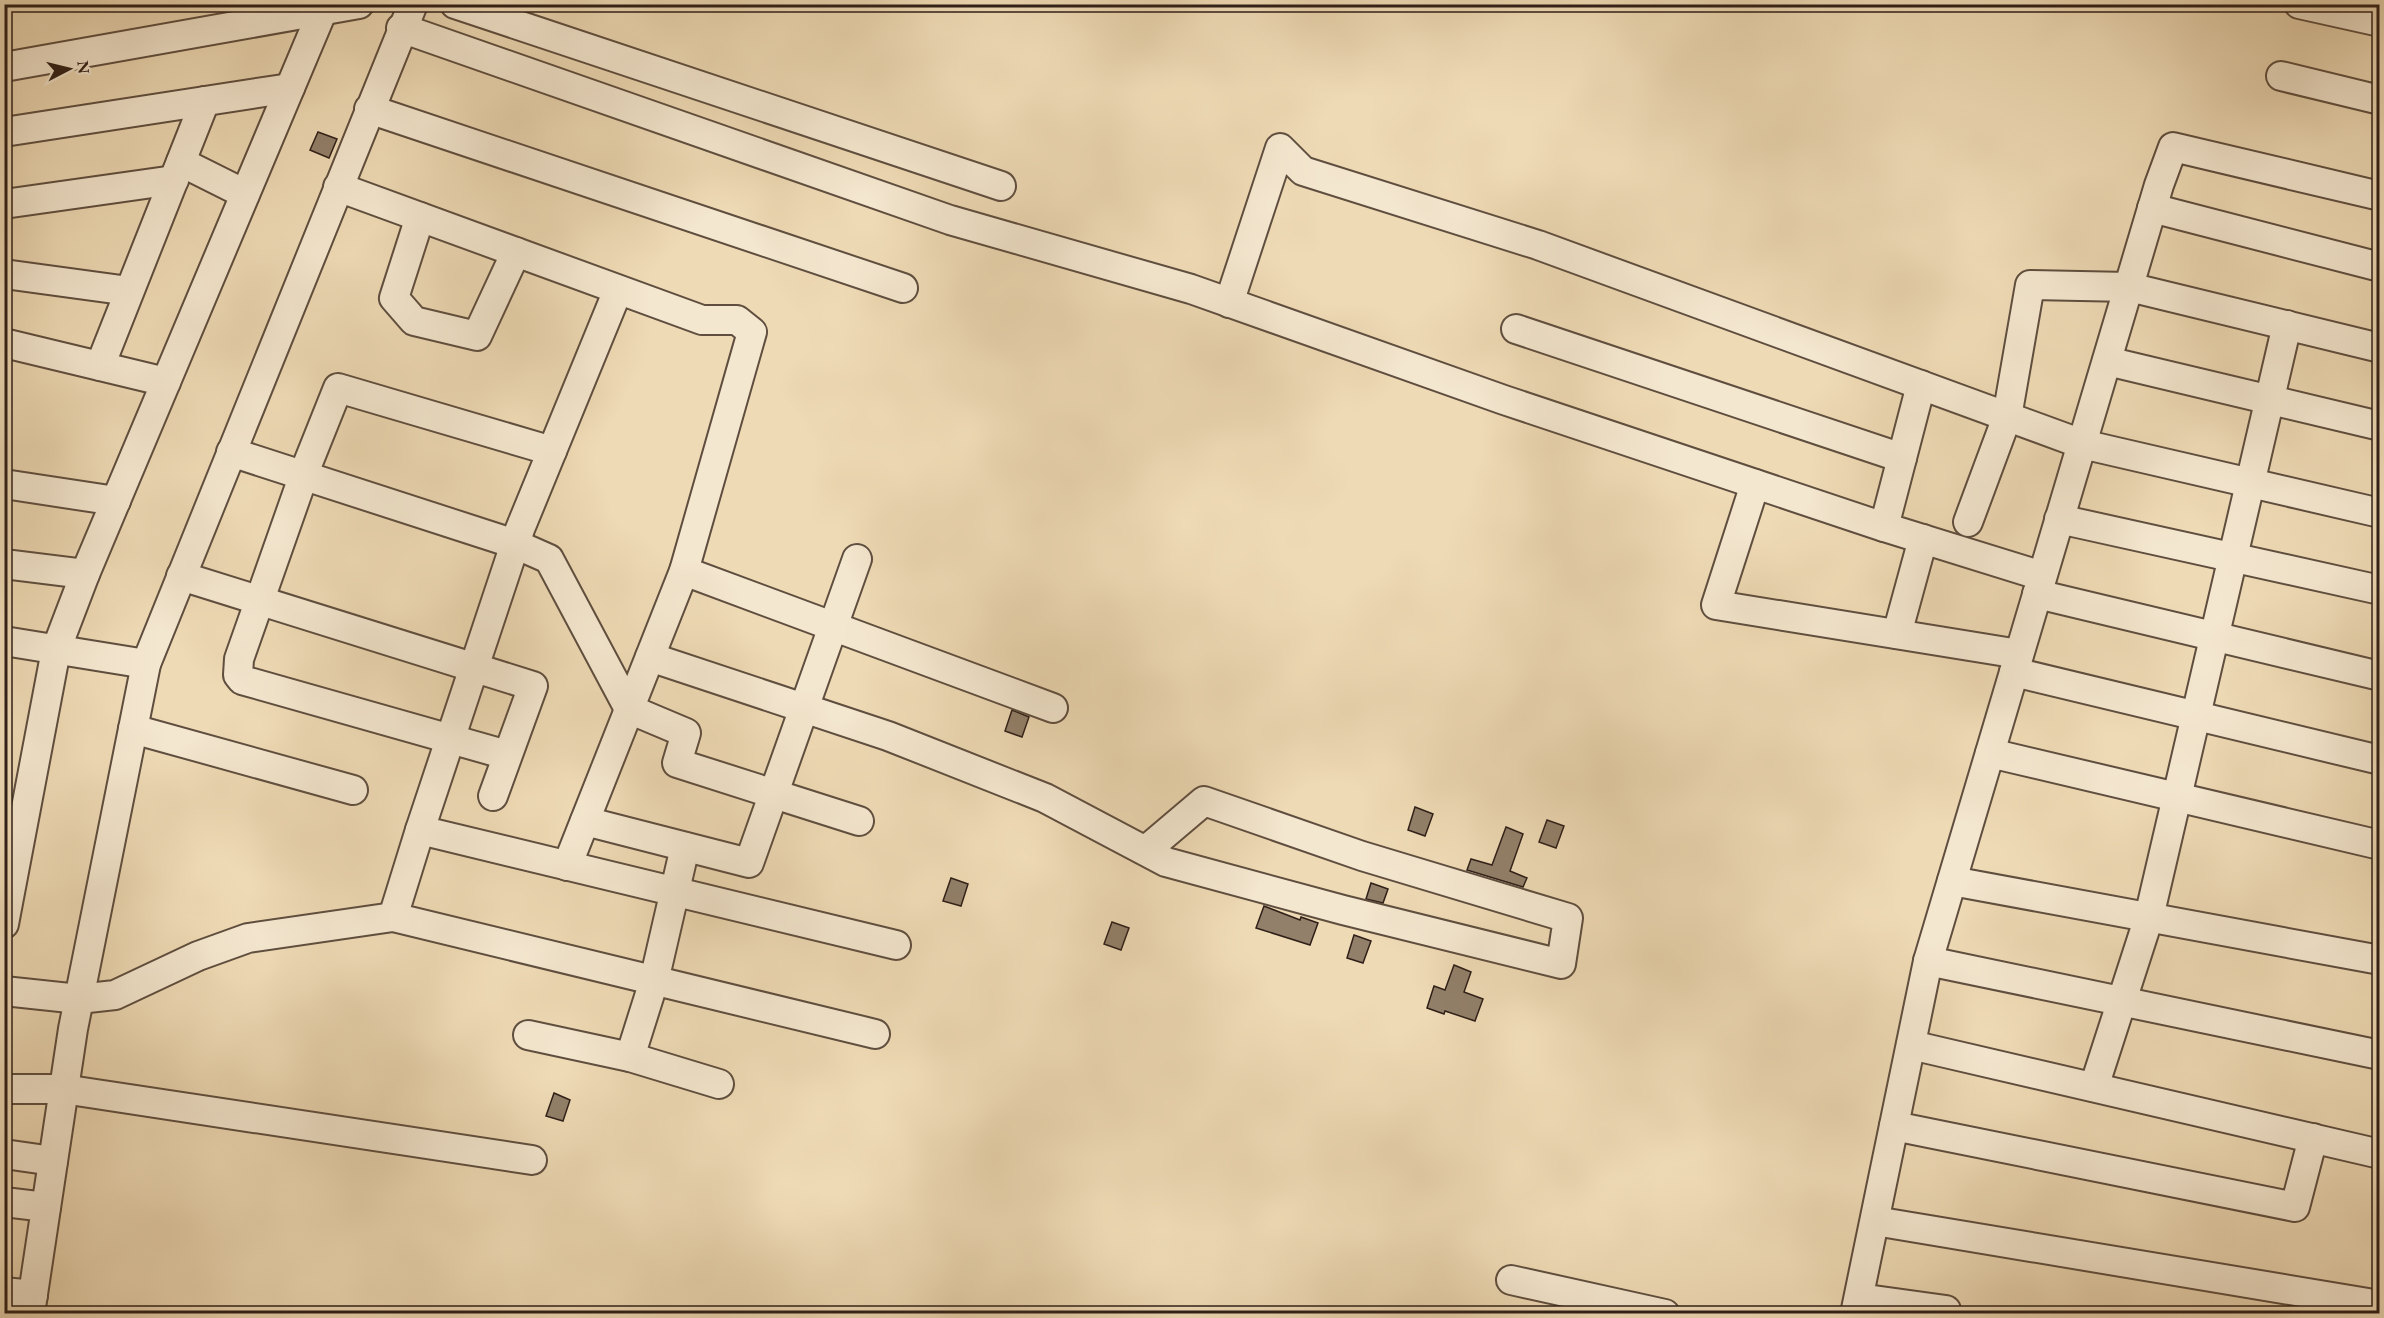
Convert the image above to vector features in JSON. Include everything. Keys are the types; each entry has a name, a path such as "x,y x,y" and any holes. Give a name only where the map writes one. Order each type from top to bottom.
{"street":[{"path":"4,67 359,4"},
{"path":"455,4 1001,186"},
{"path":"2299,4 2379,22"},
{"path":"4,924 56,650 85,574 322,12"},
{"path":"4,1292 32,1304 63,1089 79,999 146,664 407,16 950,220 1191,289 1504,400 1923,539 2040,585 2214,636 2379,676"},
{"path":"2282,76 2379,100"},
{"path":"4,132 290,88"},
{"path":"100,366 205,101"},
{"path":"369,109 903,288"},
{"path":"1946,1314 1946,1310 1857,1306 1928,961 2152,208 2173,147 2379,196"},
{"path":"1229,303 1280,148 1304,171 1538,245 2082,444 2379,513"},
{"path":"4,204 177,171 245,194"},
{"path":"338,187 702,320 737,320 752,332 684,571 567,866"},
{"path":"2152,208 2379,267"},
{"path":"420,217 394,298 414,321 477,336 516,252"},
{"path":"4,274 129,291"},
{"path":"1968,522 2007,417 2030,285 2129,287 2379,348"},
{"path":"393,917 449,739 515,544 618,290"},
{"path":"2094,1088 2149,917 2287,325"},
{"path":"1516,329 1902,458"},
{"path":"4,343 166,382"},
{"path":"2107,361 2379,426"},
{"path":"1884,527 1921,385"},
{"path":"507,756 242,680 238,675 239,659 338,388 552,451"},
{"path":"231,452 515,544 549,559 629,709 686,733 677,763 774,792 859,821"},
{"path":"4,484 116,501"},
{"path":"1755,484 1716,605 1897,634 2017,663 2196,716 2379,760"},
{"path":"2060,519 2379,590"},
{"path":"1897,634 1923,539"},
{"path":"585,821 749,863 857,559"},
{"path":"4,564 85,574"},
{"path":"684,571 1053,708"},
{"path":"181,576 472,669 533,686 493,796"},
{"path":"4,641 146,664"},
{"path":"650,657 888,736 1045,798 1145,851 1166,862 1343,910 1561,963 1568,918 1362,856 1204,801 1145,851"},
{"path":"133,729 353,790"},
{"path":"1990,753 2379,844"},
{"path":"420,830 896,945"},
{"path":"630,1057 654,981 685,847"},
{"path":"1952,881 2379,960"},
{"path":"4,991 79,999 115,995 198,956 248,938 393,917 875,1034"},
{"path":"1928,961 2379,1055"},
{"path":"528,1035 630,1057 719,1084"},
{"path":"1911,1045 2379,1154"},
{"path":"4,1089 63,1089 532,1160"},
{"path":"1894,1126 2295,1207 2313,1138"},
{"path":"4,1154 53,1161"},
{"path":"4,1202 46,1207"},
{"path":"1875,1221 2379,1305"},
{"path":"1511,1280 1665,1314"}],"building":[{"path":"318,132 337,139 329,158 310,150"},
{"path":"1012,710 1029,717 1022,737 1005,731"},
{"path":"1415,807 1433,814 1425,836 1408,830"},
{"path":"1547,820 1564,826 1556,848 1539,842"},
{"path":"1506,827 1523,834 1510,871 1527,878 1523,887 1467,870 1471,859 1492,865"},
{"path":"951,878 968,884 961,906 943,901"},
{"path":"1371,883 1388,889 1383,903 1366,899"},
{"path":"1264,906 1300,920 1301,917 1318,923 1310,945 1256,928"},
{"path":"1112,922 1129,928 1121,950 1104,944"},
{"path":"1354,935 1371,941 1363,963 1347,958"},
{"path":"1454,965 1471,972 1464,992 1483,999 1475,1021 1445,1011 1444,1014 1427,1008 1434,986 1445,990"},
{"path":"554,1093 570,1100 563,1121 546,1116"}]}
